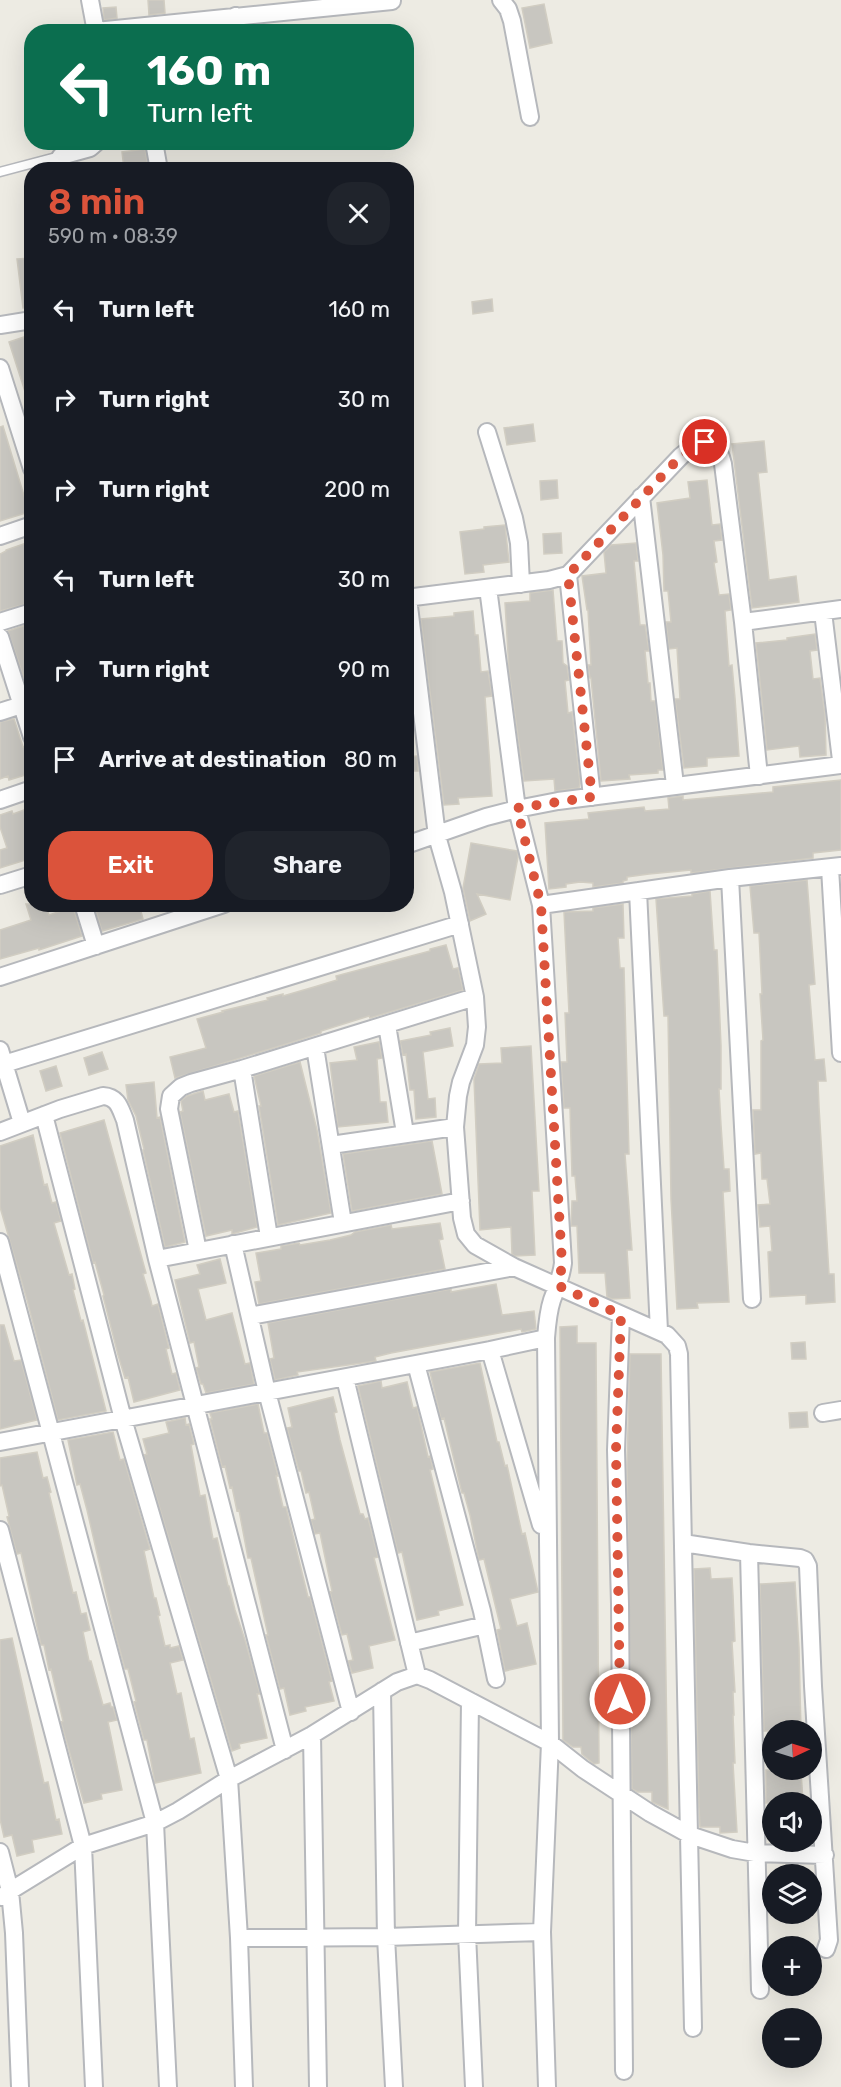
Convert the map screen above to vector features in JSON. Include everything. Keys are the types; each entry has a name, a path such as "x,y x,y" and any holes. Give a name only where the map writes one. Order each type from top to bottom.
{"street":[{"path":"90,0 95,24"},
{"path":"237,24 311,4 401,0"},
{"path":"501,0 508,9 512,21 530,117"},
{"path":"60,162 86,150"},
{"path":"0,325 24,321"},
{"path":"0,368 24,444"},
{"path":"487,432 514,518 519,543 521,584"},
{"path":"414,597 521,584 568,575 641,497 692,447 699,443 710,442 718,447 723,464 759,776"},
{"path":"641,497 675,785"},
{"path":"0,536 24,528"},
{"path":"568,575 592,797"},
{"path":"488,588 517,808 541,905 562,1263 559,1286 552,1300 546,1338 546,1544 550,1743 542,1932 547,2087"},
{"path":"743,622 841,609"},
{"path":"823,612 836,682 841,760"},
{"path":"0,622 24,614"},
{"path":"0,637 24,698"},
{"path":"414,654 437,836 460,924 475,997 477,1027 475,1045 461,1082 455,1126 466,1234 470,1240 514,1267 659,1331 673,1340 677,1346 680,1365 693,2028"},
{"path":"0,712 24,704"},
{"path":"414,843 517,808 675,785 841,765"},
{"path":"0,800 24,792"},
{"path":"541,905 730,878 836,867 841,1053"},
{"path":"0,885 24,878"},
{"path":"730,878 752,1299"},
{"path":"638,891 659,1331"},
{"path":"85,912 96,946"},
{"path":"0,977 200,912"},
{"path":"22,1123 2,1057 460,924"},
{"path":"198,1251 170,1119 171,1096 181,1087 475,997"},
{"path":"387,1025 405,1133"},
{"path":"315,1047 343,1223"},
{"path":"242,1069 269,1237"},
{"path":"0,1132 103,1096 110,1096 118,1104 125,1120 157,1259 285,1750"},
{"path":"44,1115 123,1419 230,1779 244,2087"},
{"path":"331,1145 455,1126"},
{"path":"157,1259 461,1201"},
{"path":"0,1242 155,1823 168,2087"},
{"path":"233,1244 267,1392 351,1712"},
{"path":"250,1316 514,1267"},
{"path":"621,1315 616,1450 620,1604 624,2071"},
{"path":"0,1442 546,1338"},
{"path":"490,1350 546,1544"},
{"path":"416,1364 485,1625 496,1679"},
{"path":"345,1378 417,1676"},
{"path":"823,1413 841,1410"},
{"path":"0,1530 83,1846 94,2087"},
{"path":"683,1543 800,1558 805,1560 808,1566 829,1940 826,1949"},
{"path":"749,1553 760,1990"},
{"path":"409,1643 485,1625"},
{"path":"5,1895 83,1846 155,1823 230,1779 312,1736 397,1682 417,1676 550,1743 583,1769 621,1794 690,1835 732,1849 755,1853 825,1855"},
{"path":"382,1691 386,1937 394,2087"},
{"path":"470,1701 467,1934 474,2087"},
{"path":"312,1736 318,2087"},
{"path":"0,1852 5,1895 14,1933 20,2087"},
{"path":"239,1938 386,1937 542,1932"}],"lane":[{"path":"0,172 24,168"}],"building":[{"path":"148,0 164,0 165,13 149,15"},
{"path":"544,4 552,43 530,48 522,8"},
{"path":"116,7 117,18 104,20 103,8"},
{"path":"145,150 147,162 123,162 122,152"},
{"path":"17,259 24,259 24,308 23,308"},
{"path":"492,299 493,311 473,314 472,302"},
{"path":"24,337 24,388 9,342"},
{"path":"533,424 535,441 507,445 504,428"},
{"path":"3,426 24,495 24,514 0,521 0,427"},
{"path":"764,441 767,472 758,473 769,580 796,576 799,602 752,608 732,444"},
{"path":"557,480 558,498 541,500 540,481"},
{"path":"707,480 712,525 720,524 722,540 714,541 717,562 714,563 719,595 729,594 731,610 725,611 739,756 707,758 707,766 684,768 675,699 680,699 677,648 669,649 666,622 671,622 668,591 664,591 663,555 657,503 690,498 688,482"},
{"path":"505,525 509,562 483,565 484,572 465,574 460,532"},
{"path":"561,533 562,553 544,554 543,534"},
{"path":"636,543 638,561 634,561 640,625 645,625 649,651 645,651 648,683 650,683 651,701 655,701 663,770 658,770 658,773 629,775 630,779 601,781 588,665 591,665 588,610 582,576 606,573 604,552 611,545"},
{"path":"24,544 24,604 0,611 0,554"},
{"path":"553,590 557,641 562,641 563,663 567,666 569,680 565,681 568,713 572,712 580,783 579,788 555,791 554,779 524,781 509,670 505,603 530,601 530,593"},
{"path":"473,611 475,635 478,635 481,672 488,671 492,696 485,697 492,796 458,798 459,804 444,805 421,619 454,616 454,613"},
{"path":"24,626 24,677 8,631"},
{"path":"815,634 817,650 810,651 813,679 820,678 825,715 826,755 800,757 799,746 767,750 756,643"},
{"path":"14,719 24,747 24,775 9,780 8,776 0,779 0,722"},
{"path":"414,756 417,756 418,771 414,771"},
{"path":"841,780 841,850 813,853 813,858 691,873 691,870 649,874 627,877 623,883 593,887 593,883 580,882 549,889 545,823 589,819 588,813 644,807 645,811 669,809 668,798 683,796 683,800 773,792 773,787"},
{"path":"24,810 24,860 0,868 0,850 7,848 0,827 0,815 12,811 13,814"},
{"path":"471,843 517,851 518,857 510,900 477,894 486,914 470,921 463,888"},
{"path":"807,880 815,984 809,985 815,1060 824,1059 826,1081 818,1081 819,1107 829,1274 834,1274 835,1302 806,1304 806,1295 770,1297 768,1252 772,1251 770,1226 760,1227 758,1205 770,1204 767,1179 762,1179 761,1153 755,1154 753,1110 761,1110 761,1041 763,1040 759,933 754,933 750,886"},
{"path":"710,891 714,950 717,950 721,1046 721,1089 719,1089 724,1169 729,1169 730,1191 723,1192 729,1302 697,1303 698,1308 677,1309 671,1199 668,1016 664,1016 656,899 692,896 692,894"},
{"path":"623,904 624,938 618,938 620,968 624,968 629,1154 625,1154 632,1250 627,1250 630,1298 612,1299 607,1297 605,1273 579,1273 577,1226 571,1226 572,1201 577,1201 575,1176 572,1176 570,1108 564,1108 561,1062 567,1062 565,1013 569,1013 564,912 593,911 593,908"},
{"path":"28,912 48,912 49,915 58,912 75,912 82,936 39,950 39,948 0,959 0,930 31,920"},
{"path":"96,912 141,912 143,919 102,931"},
{"path":"446,945 453,969 458,968 463,990 370,1018 369,1016 175,1078 170,1057 206,1048 197,1019 314,987 337,980 336,976"},
{"path":"450,1028 453,1046 423,1052 428,1099 435,1098 436,1117 416,1119 414,1090 410,1090 406,1054 403,1055 400,1041 431,1035 430,1032"},
{"path":"379,1042 382,1058 377,1059 380,1102 386,1102 388,1122 338,1127 330,1063 357,1060 354,1047"},
{"path":"531,1046 539,1191 532,1191 535,1255 515,1256 512,1254 511,1227 480,1230 474,1079 479,1064 502,1063 501,1048"},
{"path":"102,1052 108,1069 89,1075 84,1058"},
{"path":"300,1062 317,1130 331,1213 278,1225 259,1106 261,1106 254,1076"},
{"path":"56,1066 62,1086 46,1091 40,1071"},
{"path":"154,1082 157,1118 160,1117 185,1242 165,1247 144,1149 136,1116 128,1100 126,1085"},
{"path":"203,1091 205,1100 229,1094 234,1112 238,1111 257,1227 232,1234 232,1230 206,1236 180,1112 183,1111 181,1101 187,1096"},
{"path":"104,1120 146,1273 143,1274 152,1306 158,1304 169,1348 166,1349 172,1374 176,1373 180,1390 134,1402 128,1377 125,1378 118,1355 60,1133"},
{"path":"33,1135 44,1185 47,1184 52,1203 56,1202 61,1221 54,1223 69,1275 72,1274 75,1289 73,1290 106,1411 58,1420 0,1207 0,1146"},
{"path":"432,1141 442,1194 352,1211 343,1154"},
{"path":"440,1223 443,1239 439,1240 445,1269 259,1304 255,1282 261,1281 256,1253 281,1249 281,1246 330,1240 391,1225 392,1229"},
{"path":"220,1259 226,1283 198,1289 206,1320 232,1313 245,1364 250,1363 254,1384 206,1393 196,1368 199,1367 194,1342 190,1343 175,1280 200,1274 197,1265"},
{"path":"496,1284 502,1315 534,1311 536,1329 522,1332 521,1329 391,1353 375,1357 376,1361 297,1372 298,1375 275,1380 270,1359 274,1358 268,1323 451,1289 451,1292"},
{"path":"0,1325 4,1325 14,1361 21,1360 37,1420 0,1429"},
{"path":"577,1326 577,1343 596,1343 599,1763 594,1764 582,1754 581,1747 573,1747 563,1740 560,1327"},
{"path":"805,1342 806,1359 792,1359 791,1343"},
{"path":"630,1354 661,1354 668,1809 652,1802 652,1792 638,1792 632,1789 627,1465"},
{"path":"480,1363 497,1442 499,1442 505,1466 507,1465 538,1592 510,1599 517,1626 527,1623 536,1664 505,1671 497,1630 501,1629 484,1559 479,1560 470,1515 464,1493 462,1493 444,1418 441,1419 430,1372"},
{"path":"381,1381 382,1388 407,1382 413,1408 417,1407 463,1605 438,1611 439,1615 417,1620 402,1552 398,1553 358,1386"},
{"path":"333,1397 340,1440 360,1514 363,1514 365,1519 368,1518 378,1557 374,1558 395,1640 369,1646 373,1668 352,1673 348,1661 353,1660 347,1634 342,1635 330,1592 332,1591 320,1533 315,1534 311,1520 315,1519 309,1492 306,1493 287,1428 292,1427 288,1408"},
{"path":"258,1404 264,1433 267,1433 278,1476 276,1476 283,1507 286,1507 332,1681 329,1682 334,1701 305,1707 306,1711 290,1715 284,1688 280,1689 266,1635 268,1635 251,1558 248,1558 239,1510 237,1511 225,1466 222,1467 210,1419 212,1419 210,1413"},
{"path":"807,1412 808,1427 790,1428 789,1413"},
{"path":"185,1418 186,1425 189,1424 194,1444 191,1445 200,1496 205,1495 213,1539 217,1538 228,1586 260,1694 257,1694 267,1738 239,1744 240,1748 232,1751 144,1455 147,1454 143,1439 169,1433 166,1422"},
{"path":"113,1432 120,1460 124,1459 150,1549 144,1551 160,1615 158,1616 165,1646 170,1645 170,1648 179,1646 183,1660 170,1663 177,1694 181,1693 190,1739 194,1738 201,1773 155,1783 147,1740 144,1740 128,1669 125,1669 115,1632 87,1510 80,1484 77,1485 68,1440"},
{"path":"37,1452 43,1478 47,1477 51,1492 49,1493 73,1593 76,1592 81,1614 86,1613 90,1630 83,1632 89,1661 91,1661 103,1705 110,1703 117,1720 108,1722 122,1790 101,1794 102,1799 84,1803 61,1722 63,1721 51,1669 49,1670 44,1645 41,1645 21,1553 17,1554 7,1517 9,1516 2,1485 0,1486 0,1458"},
{"path":"710,1568 711,1579 732,1578 735,1641 732,1642 735,1692 733,1692 733,1715 735,1763 733,1763 737,1832 720,1833 720,1827 700,1827 694,1569"},
{"path":"795,1582 801,1720 764,1720 760,1584"},
{"path":"12,1638 44,1783 48,1782 56,1820 59,1819 62,1834 32,1840 34,1852 17,1856 12,1835 4,1837 0,1819 0,1640"},
{"path":"766,1780 802,1780 802,1792 766,1792"}],"route":[{"path":"620,1699 616,1450 621,1315 559,1286 562,1263 541,905 517,808 592,797 568,575 681,456 692,447 705,442"}]}
